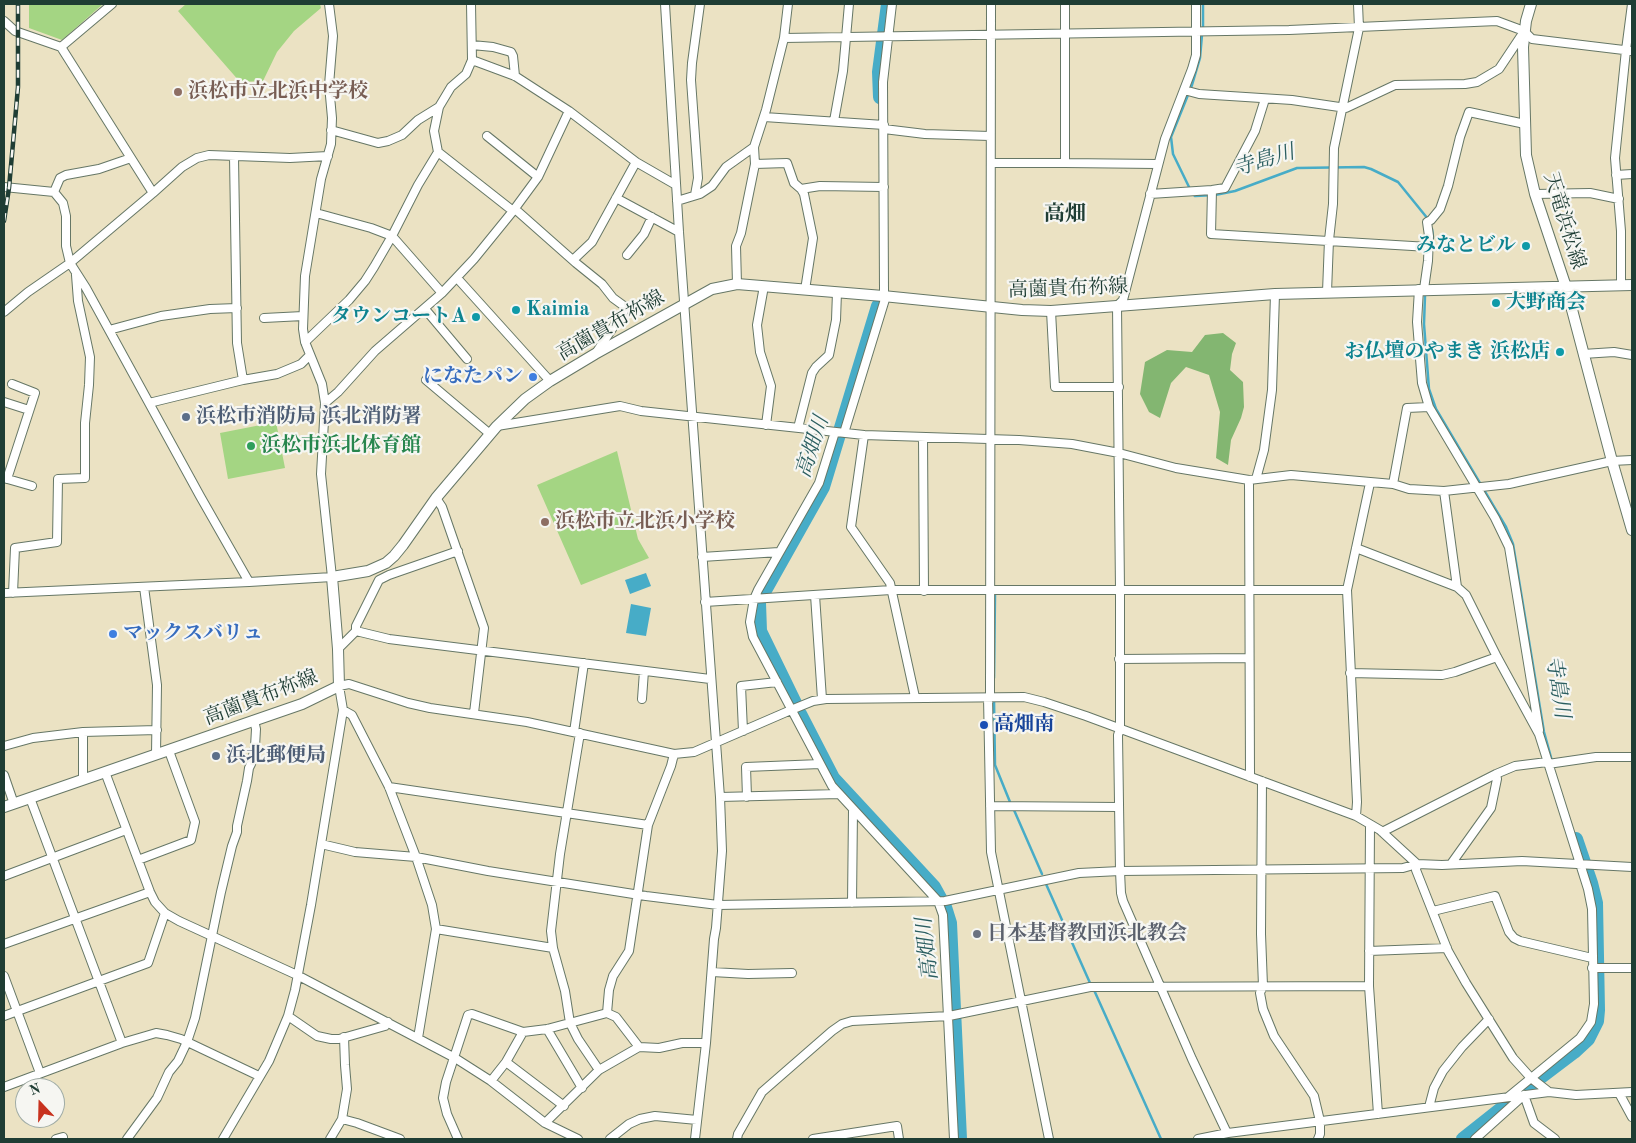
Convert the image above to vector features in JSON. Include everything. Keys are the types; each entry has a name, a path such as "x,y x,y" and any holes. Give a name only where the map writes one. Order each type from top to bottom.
{"main road":[{"name":"天竜浜松線","path":"1531,4 1524,31 1523,46 1526,155 1535,194 1566,287 1632,530"},
{"name":"高薗貴布祢線","path":"9,805 317,698 339,686 332,577 362,573 386,563 403,545 436,498 493,430 525,399 550,381 595,354 712,289 737,284 884,296 991,308 1051,311 1274,294 1632,285"}],"street":[{"path":"61,47 112,4"},
{"path":"4,593 332,577 321,474 325,402 322,384 303,333 305,276 321,179 331,144 329,85 333,36 329,4"},
{"path":"471,4 472,60 466,74 451,87 439,107 434,131 438,152 514,210 602,284 624,308 595,354"},
{"path":"665,4 678,232 720,798 722,851 706,1042 695,1139"},
{"path":"695,195 698,178 691,80 700,4"},
{"path":"737,284 736,246 742,233 755,164 754,147 764,117 784,38 788,4"},
{"path":"834,121 843,71 849,4"},
{"path":"892,4 884,37 881,187 884,296 840,433 819,482 754,599 750,622 753,636 832,786 940,901 944,924 952,1016 954,1139"},
{"path":"990,4 990,836 998,891 1049,1139"},
{"path":"1065,4 1065,163"},
{"path":"1196,4 1196,55 1188,91 1165,139 1122,300 1117,306 1119,387 1120,729 1118,735 1120,871 1123,901 1192,1059 1227,1133"},
{"path":"1327,292 1329,240 1333,204 1334,148 1359,28 1358,4"},
{"path":"1620,285 1621,232 1616,175 1616,142 1629,51 1632,4"},
{"path":"4,21 15,31 61,47 153,193"},
{"path":"784,38 1359,28 1497,21 1524,31 1532,39 1629,51"},
{"path":"1188,91 1199,94 1292,100 1346,108 1396,85 1465,84 1477,82 1500,69 1524,31"},
{"path":"472,45 492,47 511,52 515,76"},
{"path":"472,60 515,76 569,111 636,162 676,185"},
{"path":"1150,194 1212,193 1225,188 1255,131 1265,99"},
{"path":"331,130 378,143 388,142 402,136 418,120 439,107"},
{"path":"325,402 338,392 375,351 426,309 458,278 514,210 538,177 569,111"},
{"path":"1525,124 1469,112 1440,209 1429,221 1428,261 1421,289 1418,322 1422,383 1429,407 1480,486 1509,547 1539,734"},
{"path":"764,117 882,126 924,134 990,136"},
{"path":"487,136 538,177"},
{"path":"677,201 700,194 712,186 726,167 754,147"},
{"path":"305,342 362,285 392,236 418,185 438,152"},
{"path":"4,312 28,292 70,263 182,167 197,158 209,155 290,158 328,156"},
{"path":"234,157 237,343 244,380"},
{"path":"54,192 60,178 66,175 99,169 131,158"},
{"path":"573,260 592,242 636,162"},
{"path":"755,164 787,164 794,183 804,194 813,238 805,290"},
{"path":"991,164 1157,164"},
{"path":"1616,175 1632,174"},
{"path":"801,189 820,186 881,187"},
{"path":"4,188 54,192 63,203 66,216 66,246 70,263 249,582"},
{"path":"1212,193 1211,234 1429,246"},
{"path":"1535,194 1590,193 1619,199"},
{"path":"616,198 678,232"},
{"path":"316,213 371,228 392,236 442,293"},
{"path":"627,256 646,231 652,217"},
{"path":"13,593 15,548 57,542 58,479 85,478 85,423 90,357 78,301 76,273"},
{"path":"458,278 550,381"},
{"path":"764,286 757,325 760,352 771,386 766,425"},
{"path":"798,428 812,373 829,355 836,320 837,292"},
{"path":"1250,777 1250,591 1253,480 1264,450 1272,390 1274,294"},
{"path":"109,330 161,316 210,309 237,308"},
{"path":"426,309 468,359"},
{"path":"1051,311 1055,387 1119,387"},
{"path":"264,318 303,316"},
{"path":"1583,354 1614,352 1632,355"},
{"path":"149,403 277,374 301,364 310,355"},
{"path":"426,380 493,430 617,406 641,411 864,435 1057,442 1119,453 1176,468 1253,480 1291,475 1393,484 1410,489 1444,491 1512,483 1612,462 1632,460"},
{"path":"12,384 34,392 34,396 5,478 32,486"},
{"path":"4,402 29,410"},
{"path":"1393,484 1407,408 1429,407"},
{"path":"864,435 851,527 890,583 915,697"},
{"path":"923,437 924,591"},
{"path":"1356,816 1357,802 1347,590 1370,483"},
{"path":"1444,491 1457,587"},
{"path":"436,498 442,507 484,628 474,713"},
{"path":"1356,548 1457,587 1466,595 1539,734 1582,863 1591,906 1592,958 1595,968 1594,1011 1589,1027 1575,1043 1508,1097"},
{"path":"338,648 356,631 356,626 380,580 388,575 458,551"},
{"path":"702,557 779,552"},
{"path":"144,587 157,685 156,754"},
{"path":"705,602 891,590 1347,590"},
{"path":"815,594 822,699"},
{"path":"356,631 389,639 710,679"},
{"path":"1350,673 1442,675 1497,657"},
{"path":"1119,659 1250,658"},
{"path":"584,663 567,814 551,918 552,948 564,990 570,1023 578,1039 599,1070"},
{"path":"642,699 644,671"},
{"path":"743,731 741,686 777,682"},
{"path":"223,1139 254,1089 259,1076 276,1047 288,1016 321,844 343,710 339,686 348,684 415,704 443,710 474,713 674,754 694,752 791,710 822,699 1024,697 1038,700 1120,729 1356,816 1382,832 1417,864"},
{"path":"343,710 352,715 389,787 432,905 436,930 418,1038"},
{"path":"126,1139 157,1098 169,1072 178,1061 195,1018 221,892 248,781 248,768 251,764 255,747 256,730 254,720"},
{"path":"4,746 33,738 83,732 157,730"},
{"path":"83,732 83,780"},
{"path":"138,860 191,840 195,822 169,751"},
{"path":"607,1013 613,976 628,951 648,825 674,754"},
{"path":"1382,832 1515,766 1596,758 1632,758"},
{"path":"747,797 746,767 820,764"},
{"path":"106,772 150,892 155,902 165,913 297,975 455,1058 491,1081 545,1123 578,1139"},
{"path":"4,774 9,805"},
{"path":"1451,864 1491,808 1497,779 1496,774"},
{"path":"1262,781 1263,986 1260,993 1263,1009 1274,1036 1318,1105 1320,1121 1318,1139"},
{"path":"389,787 648,825"},
{"path":"720,798 839,794"},
{"path":"30,798 122,1043"},
{"path":"990,806 1119,807"},
{"path":"852,903 853,810"},
{"path":"1370,825 1369,986 1378,1114"},
{"path":"4,876 126,830"},
{"path":"321,844 355,852 416,857 488,870 718,905 940,901 998,891 1079,873 1120,871 1403,868 1417,864 1507,861 1582,863 1632,868"},
{"path":"1417,864 1416,870 1447,948 1466,983 1513,1058 1531,1078 1550,1092"},
{"path":"4,944 150,892"},
{"path":"1432,911 1495,896 1509,932 1514,938 1592,958"},
{"path":"4,1016 148,963 165,913"},
{"path":"436,930 552,948"},
{"path":"1369,951 1447,948"},
{"path":"1595,968 1632,968"},
{"path":"712,972 748,974 792,973"},
{"path":"4,976 40,1073"},
{"path":"737,1139 762,1092 842,1024 852,1021 952,1016 1090,986 1369,986"},
{"path":"458,1139 447,1114 443,1098 446,1082 468,1015 472,1014 523,1032 547,1029 607,1013 616,1017 639,1047"},
{"path":"288,1016 317,1036 331,1039 384,1026 388,1022"},
{"path":"1429,1108 1434,1088 1443,1072 1462,1047 1489,1019"},
{"path":"547,1029 582,1088"},
{"path":"491,1081 506,1062 523,1032"},
{"path":"4,1087 122,1043 156,1033 187,1042 259,1076"},
{"path":"330,1139 342,1120 348,1089 344,1037"},
{"path":"545,1123 599,1070 639,1047 659,1048 682,1043 706,1042"},
{"path":"506,1062 564,1106"},
{"path":"1198,1139 1227,1133 1550,1092 1576,1095 1632,1092"},
{"path":"1619,1093 1632,1117"},
{"path":"1475,1139 1524,1095"},
{"path":"1524,1095 1534,1123 1556,1139"},
{"path":"610,1139 629,1124 640,1119 654,1116 697,1120"},
{"path":"342,1120 357,1123 400,1139"},
{"path":"814,1139 896,1126 899,1139"}],"green space":[{"path":"29,4 103,4 62,40 29,28"},
{"path":"186,4 320,4 321,8 294,31 277,52 263,81 240,82 178,11"},
{"path":"1223,333 1236,343 1232,354 1230,370 1243,382 1244,407 1231,440 1228,465 1216,458 1220,412 1209,375 1186,367 1171,383 1160,418 1149,412 1140,394 1145,362 1167,350 1192,352 1205,335"},
{"name":"浜松市浜北体育館","path":"276,422 285,468 228,479 220,433"},
{"path":"617,451 638,539 649,558 581,585 537,485"}],"water":[{"path":"646,573 651,586 630,594 625,580"},
{"path":"631,604 651,608 646,636 626,633"}],"waterway":[{"name":"高畑川","path":"880,97 879,72 888,4"},
{"name":"寺島川","path":"1203,4 1203,27"},
{"name":"寺島川","path":"1190,189 1173,154 1171,137 1192,85 1200,58 1202,35"},
{"name":"寺島川","path":"1193,194 1195,196 1215,195 1235,191 1297,168 1364,167 1398,182 1428,219"},
{"name":"寺島川","path":"1432,229 1432,246"},
{"name":"寺島川","path":"1425,296 1424,324 1429,389 1436,409 1506,527 1513,544 1544,732 1552,761"},
{"name":"高畑川","path":"764,592 823,487 878,306"},
{"path":"994,678 995,595"},
{"name":"高畑川","path":"759,603 760,631 795,703"},
{"path":"994,699 995,765 1010,802"},
{"name":"高畑川","path":"800,714 833,778 934,887 945,907 950,923 960,1139"},
{"path":"1014,810 1042,874"},
{"name":"寺島川","path":"1541,1077 1588,1039 1597,1021 1596,903 1576,839"},
{"path":"1046,884 1090,983"},
{"path":"1094,990 1161,1139"},
{"name":"寺島川","path":"1522,1092 1530,1086"},
{"name":"寺島川","path":"1463,1139 1511,1101"}],"railway":[{"path":"4,221 9,188 18,87 18,4"}],"place":[{"name":"浜松市立北浜中学校","path":"178,92"},
{"name":"みなとビル","path":"1526,246"},
{"name":"大野商会","path":"1496,303"},
{"name":"Kaimia","path":"516,310"},
{"name":"タウンコートA","path":"476,317"},
{"name":"お仏壇のやまき 浜松店","path":"1560,352"},
{"name":"になたパン","path":"533,377"},
{"name":"浜松市消防局 浜北消防署","path":"186,417"},
{"name":"浜松市浜北体育館","path":"251,446"},
{"name":"浜松市立北浜小学校","path":"545,522"},
{"name":"マックスバリュ","path":"113,634"},
{"name":"高畑南","path":"984,725"},
{"name":"浜北郵便局","path":"216,756"},
{"name":"日本基督教団浜北教会","path":"977,934"}],"district":[{"name":"高畑","path":"1065,214"}]}
